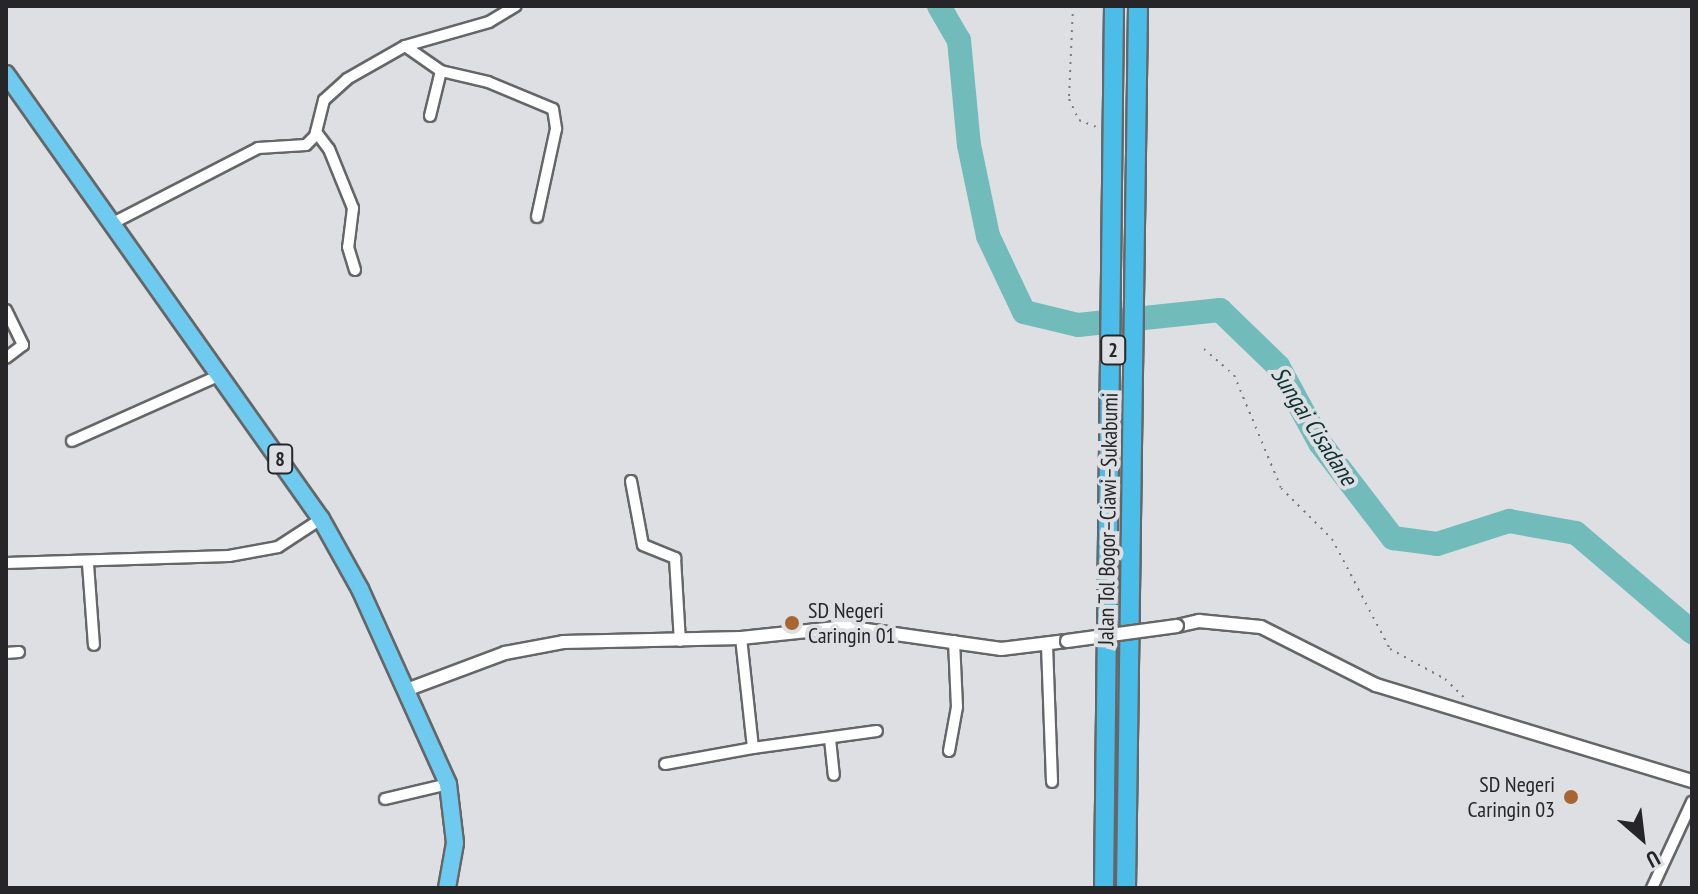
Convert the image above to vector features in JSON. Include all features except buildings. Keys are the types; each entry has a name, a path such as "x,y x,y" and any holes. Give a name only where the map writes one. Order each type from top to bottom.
{"highway":[{"name":"Jalan Tol Bogor–Ciawi–Sukabumi","path":"1104,888 1111,568 1114,6"},
{"name":"Jalan Tol Bogor–Ciawi–Sukabumi","path":"1126,888 1139,133 1138,6"},
{"name":"8","path":"6,74 321,519 409,689 448,784 455,843 447,888"}],"street":[{"path":"111,224 252,151 301,147 316,132 320,106 332,90 405,46 489,22 516,6"},
{"path":"405,46 441,71 488,82 553,109 556,129 537,217"},
{"path":"430,116 441,71"},
{"path":"316,132 329,149 353,208 348,247 355,270"},
{"path":"6,310 23,345 6,358"},
{"path":"72,441 218,376"},
{"path":"631,481 643,545 675,558 680,641"},
{"path":"6,563 88,564 206,559 263,551 298,536 321,519"},
{"path":"88,564 94,645"},
{"path":"409,689 526,648 563,642 741,638 845,627 1001,649 1047,645 1199,621 1261,627 1376,685 1692,781"},
{"path":"741,638 753,748"},
{"path":"949,751 957,707 954,641"},
{"path":"1047,645 1052,782"},
{"path":"6,653 19,652"},
{"path":"665,764 877,731"},
{"path":"830,739 834,775"},
{"path":"385,799 448,784"},
{"path":"1652,888 1692,802"}],"path":[{"path":"1073,6 1069,99 1079,120 1096,127"},
{"path":"1204,349 1234,375 1281,488 1332,539 1390,649 1456,688 1467,702 1466,714"}],"waterway":[{"name":"Sungai Cisadane","path":"939,6 959,40 969,145 988,236 1024,312 1078,325 1220,310 1278,366 1320,443 1393,538 1437,544 1509,521 1576,533 1692,632"}],"place":[{"name":"SD Negeri Caringin 01","path":"792,623"},
{"name":"SD Negeri Caringin 03","path":"1571,797"}]}
